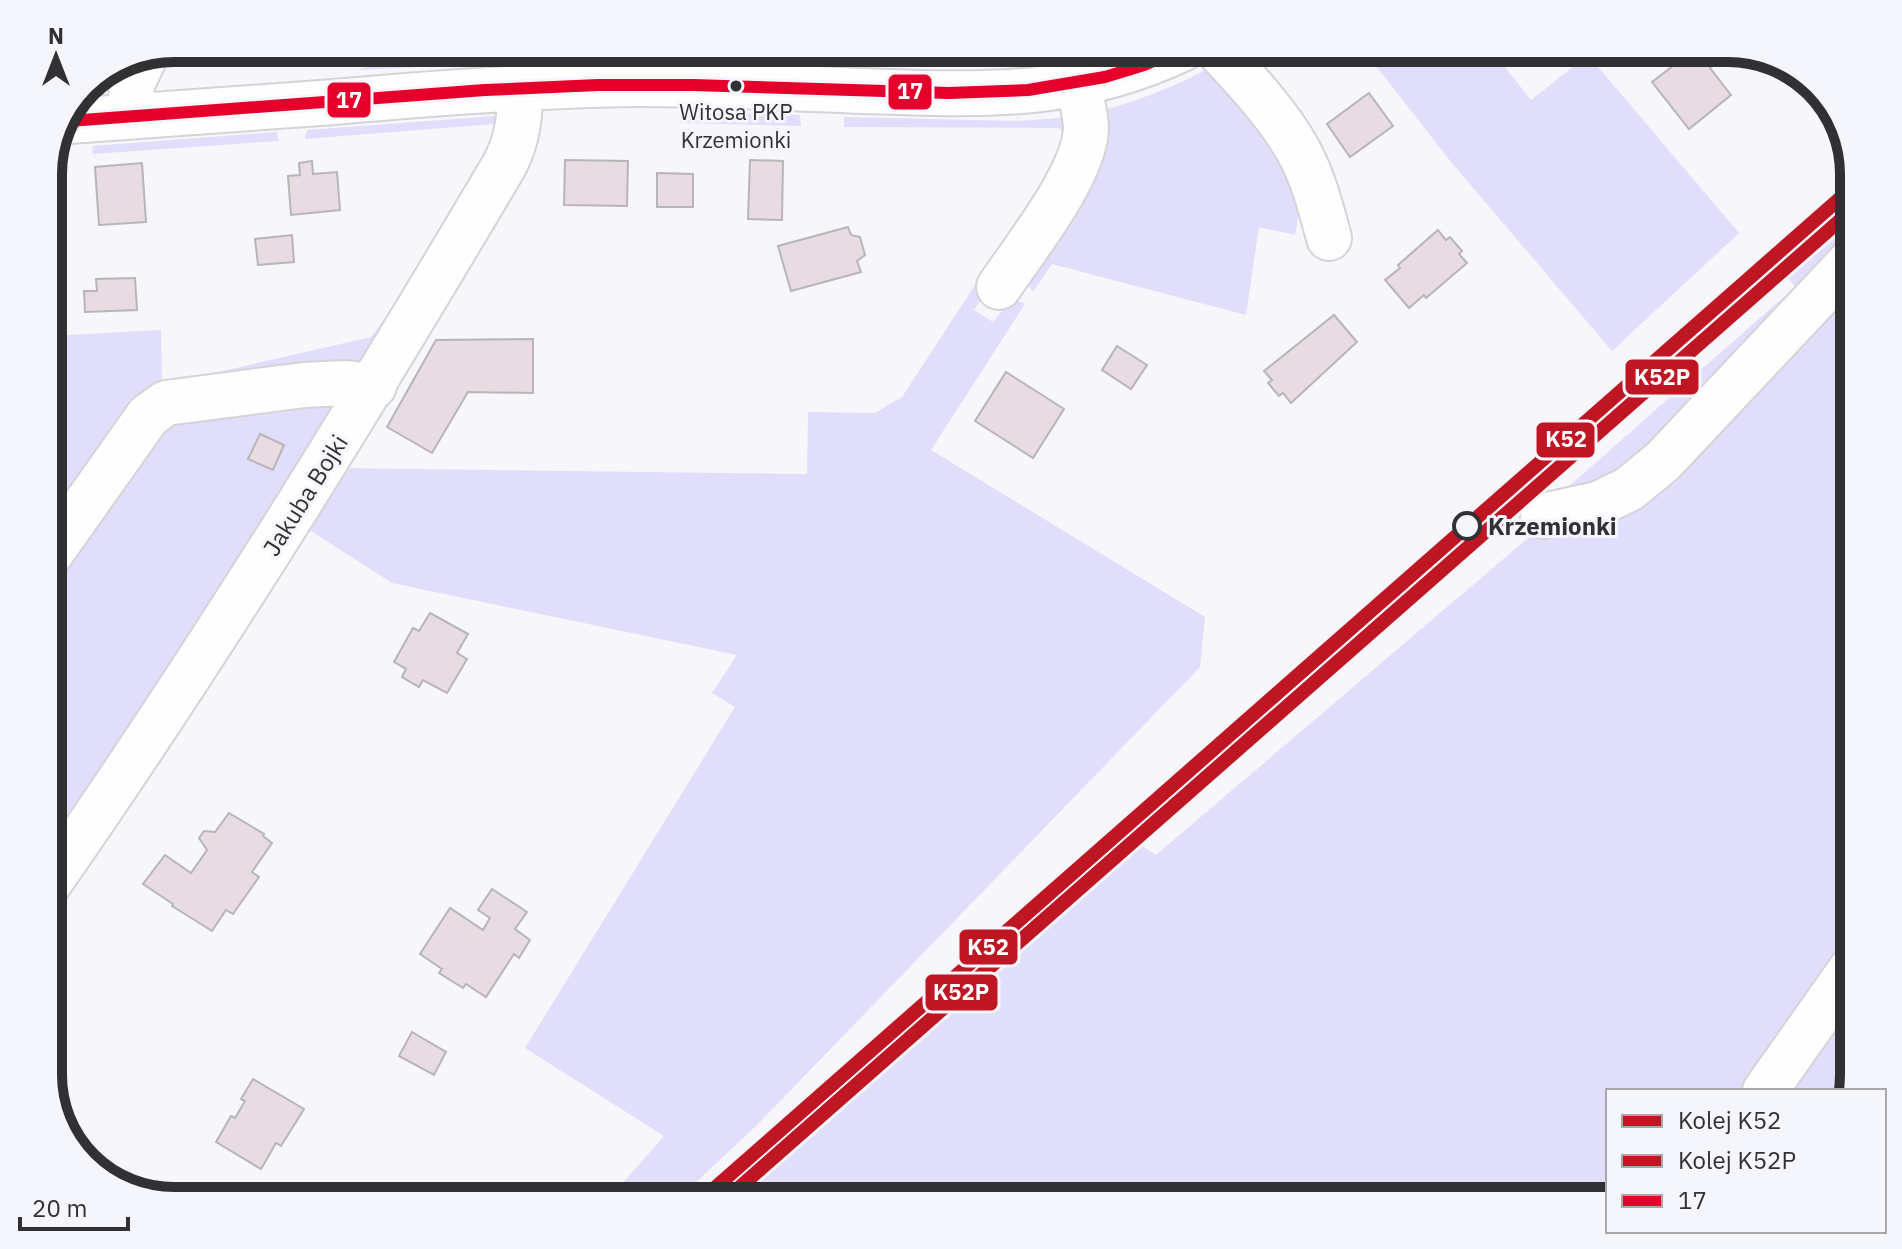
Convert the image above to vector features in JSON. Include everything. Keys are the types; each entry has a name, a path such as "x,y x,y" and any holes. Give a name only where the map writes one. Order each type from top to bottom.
{"street":[{"path":"77,120 520,88 660,85 944,94 1022,92 1079,85 1150,62"},
{"path":"1228,62 1297,149 1320,200 1329,238"},
{"path":"130,116 132,84 140,67"},
{"path":"999,287 1064,189 1079,158 1086,129 1079,85"},
{"name":"Jakuba Bojki","path":"62,865 150,738 374,386 505,164 516,143 520,88"},
{"path":"1543,516 1598,504 1629,489 1663,461 1840,273"},
{"path":"62,537 148,416 166,403 304,385 346,383 374,386"},
{"path":"1766,1089 1840,985"}],"shaded area":[{"path":"377,62 513,62 358,70"},
{"path":"856,62 1047,62 984,66"},
{"path":"1373,62 1501,62 1531,100 1579,62 1594,62 1739,233 1612,351 1451,162"},
{"path":"1212,66 1258,108 1302,197 1295,235 1259,227 1246,315 1052,264 1033,292 1027,283 1089,115 1137,100"},
{"path":"682,112 800,115 801,126 680,123"},
{"path":"495,116 502,121 504,131 498,154 439,257 377,354 348,372 163,396 122,434 66,509 62,510 62,492 68,483 62,480 62,335 161,330 162,385 371,337 435,252 499,145 494,124 305,139 307,130"},
{"path":"844,117 1018,121 1071,117 1071,155 1054,193 974,310 993,322 1007,305 1018,301 1025,304 931,450 1205,617 1200,667 757,1125 691,1187 619,1187 664,1136 525,1048 735,707 712,693 737,655 392,583 303,526 339,468 807,474 808,412 875,413 902,397 1069,141 1059,128 844,127"},
{"path":"277,132 279,141 93,154 92,146"},
{"path":"1840,216 1840,971 1755,1089 1606,1089 1606,1187 744,1187 1136,842 1156,855 1528,538 1559,495 1795,287 1779,266"},
{"path":"349,391 62,846 62,544 164,419"},
{"path":"1840,1005 1839,1089 1779,1089"}],"building":[{"path":"1678,62 1717,62 1710,68 1731,95 1689,129 1652,82"},
{"path":"1369,93 1393,126 1350,157 1327,124"},
{"path":"565,160 628,161 627,206 564,205"},
{"path":"750,160 783,161 782,220 748,219"},
{"path":"312,161 313,174 337,172 340,210 291,215 288,176 300,175 299,163"},
{"path":"142,163 146,222 99,225 95,167"},
{"path":"657,173 693,174 693,207 657,207"},
{"path":"848,227 851,235 860,237 865,255 857,261 861,272 791,291 778,246"},
{"path":"1438,230 1446,240 1450,237 1467,263 1426,298 1424,295 1409,308 1385,280"},
{"path":"292,235 294,262 258,265 255,239"},
{"path":"135,278 137,310 85,312 84,291 97,291 96,279"},
{"path":"1334,315 1357,342 1291,403 1283,393 1279,396 1268,383 1272,380 1264,371"},
{"path":"533,339 533,393 468,392 432,453 387,427 436,340"},
{"path":"1117,346 1147,365 1131,389 1102,370"},
{"path":"1006,372 1064,409 1033,458 975,421"},
{"path":"260,434 284,445 273,470 248,459"},
{"path":"430,613 468,634 457,653 467,659 447,693 423,680 419,687 402,677 406,669 394,662 413,628 419,631"},
{"path":"229,813 264,834 272,843 252,872 259,877 233,914 226,910 212,931 143,884 165,855 191,873 207,850 199,838 204,831 215,832"},
{"path":"492,889 527,912 515,929 530,940 519,958 514,954 486,997 466,984 463,988 439,973 442,969 420,954 450,908 483,930 490,918 478,910"},
{"path":"412,1032 446,1052 434,1075 399,1056"},
{"path":"253,1079 304,1109 281,1146 276,1143 261,1169 216,1142 231,1116 235,1118 245,1101 241,1099"}],"rail line":[{"name":"K52","path":"716,1187 1840,198"},
{"name":"K52P","path":"740,1187 1840,220"}],"transit line":[{"name":"17","path":"77,120 485,90 598,85 949,93 1028,90 1105,77 1151,62"}],"place":[{"name":"Witosa PKP Krzemionki","path":"736,86"},
{"name":"Krzemionki","path":"1467,526"}]}
